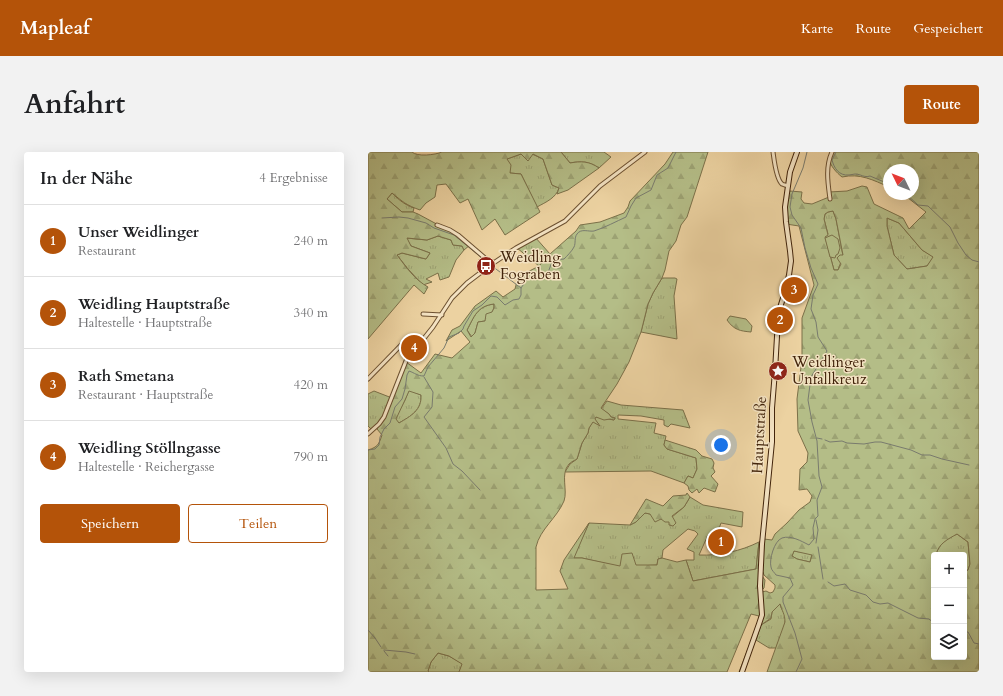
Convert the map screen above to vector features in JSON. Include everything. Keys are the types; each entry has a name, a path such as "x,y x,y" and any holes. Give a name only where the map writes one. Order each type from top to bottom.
{"main road":[{"name":"Hauptstraße","path":"742,672 762,615 760,586 762,544 772,442 772,403 778,320 790,261 785,215 788,186 797,152"}],"street":[{"path":"368,434 384,417 406,361 433,327 452,298 467,283 492,264 516,248 565,221 600,186 645,152"},
{"path":"773,152 774,161 781,183 788,186"},
{"path":"830,199 828,173 832,152"},
{"path":"437,225 450,230 492,264"},
{"path":"423,314 442,314"},
{"path":"368,379 407,339 417,346"}],"green space":[{"path":"368,152 412,152 418,155 426,155 442,152 561,152 570,163 585,162 599,168 568,190 557,194 559,188 552,185 543,159 533,154 528,161 521,154 507,159 511,165 510,173 521,174 540,212 505,235 495,219 482,230 468,199 460,203 446,184 437,185 435,197 426,203 420,210 405,203 392,193 387,199 402,212 413,212 418,214 457,235 470,245 464,250 462,246 453,245 451,240 438,236 427,240 407,238 411,246 430,253 426,259 402,253 397,255 407,269 428,287 424,294 414,285 368,339"},
{"path":"561,152 604,152 611,157 599,168 585,162 570,163"},
{"path":"673,152 708,152 687,217 681,225 676,241 669,251 665,270 648,304 641,332 629,362 601,408 611,417 615,418 614,420 604,420 596,417 595,419 600,426 593,422 582,443 577,459 570,463 566,468 564,501 541,535 536,547 536,590 568,589 560,571 564,560 589,523 574,558 582,558 620,566 622,554 632,553 636,565 657,565 658,559 662,558 677,562 686,560 693,581 756,569 759,542 764,539 772,540 775,534 799,510 810,502 812,496 807,489 799,490 800,469 807,462 808,453 798,431 797,399 802,359 802,318 814,285 799,226 786,224 787,198 790,191 802,192 801,199 804,203 812,204 829,197 829,192 847,191 862,186 867,187 874,204 903,218 909,229 926,212 911,200 919,200 919,164 883,164 883,185 861,177 842,177 831,164 830,158 833,152 979,152 979,672 767,672 785,622 780,604 772,612 771,618 761,625 743,672 739,672 758,623 759,616 751,614 727,672 459,672 462,664 449,656 438,653 431,662 429,672 368,672 368,450 378,445 380,441 382,435 377,429 390,405 406,362 421,373 435,354 452,358 470,342 461,331 446,341 452,330 460,326 475,306 496,291 503,297 515,289 518,277 539,266 576,231 580,225 600,222 624,213 630,201 665,164","holes":["833,211 843,255 840,255 837,258 841,264 838,270 834,270 825,237 828,235 824,219 825,214","887,218 899,223 922,250 933,257 927,266 907,269 894,255 887,226","494,304 492,312 486,314 485,321 478,322 475,333 471,337 467,330 477,313 488,305","409,391 421,395 420,405 415,412 399,423 396,419","794,551 812,555 810,562 797,559 792,556","762,571 764,575 775,585 773,592 762,592 765,580 762,576"]},
{"path":"521,154 532,154 543,159 552,185 559,188 553,197 537,207 521,174 510,173 507,159"},
{"path":"392,193 402,202 414,208 413,212 402,212 387,199"},
{"path":"833,211 843,256 838,270 834,270 825,237 828,234 824,219 825,214"},
{"path":"887,218 899,223 922,250 934,257 927,266 907,269 894,255 887,226"},
{"path":"832,235 838,239 840,248 835,258 830,257 825,238"},
{"path":"438,236 451,240 453,245 462,246 464,250 456,260 449,277 440,280 438,273 426,279 432,282 423,285 397,255 402,253 426,259 430,253 411,246 406,238 427,240"},
{"path":"535,237 550,254 539,266 517,248"},
{"path":"662,278 677,279 674,296 677,339 641,332 648,304"},
{"path":"494,304 493,311 485,321 478,322 475,333 472,337 467,330 474,317 484,307"},
{"path":"730,316 746,319 752,326 751,332 740,330 732,326 727,320"},
{"path":"409,390 421,395 420,405 415,412 399,423 395,419"},
{"path":"374,391 392,398 382,423 371,429 368,426 368,394"},
{"path":"607,401 621,405 683,410 690,428 671,424 668,427 664,425 664,420 641,416 618,415 618,419 656,423 654,433 666,436 664,445 667,449 696,458 697,469 693,478 688,476 684,483 651,471 565,472 570,464 577,459 582,443 593,421 599,424 594,419 596,417 614,420 615,418 611,417 601,409"},
{"path":"665,440 696,450 702,456 712,459 715,472 711,476 718,484 715,492 704,488 699,493 697,489 692,493 689,490 688,486 684,483 688,476 693,478 697,469 696,458 667,449 664,445"},
{"path":"687,493 690,497 684,507 672,516 676,523 673,526 669,525 669,522 665,522 661,519 655,522 650,514 645,513 636,522 630,525 646,499 663,506 673,496 686,495"},
{"path":"690,497 703,505 743,512 742,527 721,523 716,537 708,535 699,555 714,555 730,552 759,542 756,569 693,581 686,560 694,560 694,552 687,549 698,534 695,531 688,529 663,550 662,558 658,559 657,565 621,567 582,558 573,558 589,523 630,525 636,522 645,513 661,519 672,517 684,507"},
{"path":"957,534 968,542 970,564 967,571 967,552 937,552 941,545"},
{"path":"794,551 812,554 810,562 797,559 792,556"},
{"path":"780,604 785,616 784,627 776,648 769,648 756,640 761,625 771,619 772,612"},
{"path":"438,653 449,656 463,664 459,672 429,672 431,662"}],"waterway":[{"path":"368,450 375,449 379,445 380,437 384,429 390,423 395,407 402,399 409,371 424,376 428,367 444,348 449,337 459,333 463,329 473,311 491,296 497,297 505,305 513,300 519,299 521,295 521,288 528,278 533,277 539,279 547,275 552,262 554,260 564,259 572,250 575,245 576,236 579,232 594,231 626,217 636,198 651,190 657,175 668,168 676,152"},
{"path":"796,672 802,659 795,633 783,602 783,597 793,585 790,578 776,575 772,569 771,556 774,547 782,538 792,538 809,545 814,539 813,528 815,519 818,516 817,500 822,487 819,476 817,441 808,400 811,377 827,351 818,337 816,322 811,309 813,295 818,284 811,268 801,228 792,215 790,207 792,194 803,168 807,152"},
{"path":"836,152 832,160 834,166 840,173 845,175 855,174 866,177 870,176 883,181"},
{"path":"913,200 918,205 928,206 950,227 966,255 972,260 979,262"},
{"path":"382,218 408,218 426,223 434,228 454,235 488,263"},
{"path":"492,266 521,288"},
{"path":"424,377 433,392 432,407 424,417 446,448 453,464 462,471 480,490"},
{"path":"817,438 822,439"},
{"path":"825,440 830,442 842,441 847,443 864,444 881,442 911,450 922,455 930,455 969,465"},
{"path":"816,520 818,530 816,543"},
{"path":"818,547 823,579"},
{"path":"828,582 834,586 845,584 850,590 866,595 873,602 880,604 888,603 918,618 931,621"},
{"path":"368,630 381,647"},
{"path":"967,632 974,643 979,644"},
{"path":"384,650 415,654"},
{"path":"384,651 388,656"}],"place":[{"name":"Weidling Fograben","path":"486,266"},
{"name":"Rath Smetana","path":"794,290"},
{"name":"Weidling Hauptstraße","path":"780,320"},
{"name":"Weidling Stöllngasse","path":"414,348"},
{"name":"Weidlinger Unfallkreuz","path":"778,371"},
{"name":"Unser Weidlinger","path":"721,542"}]}
